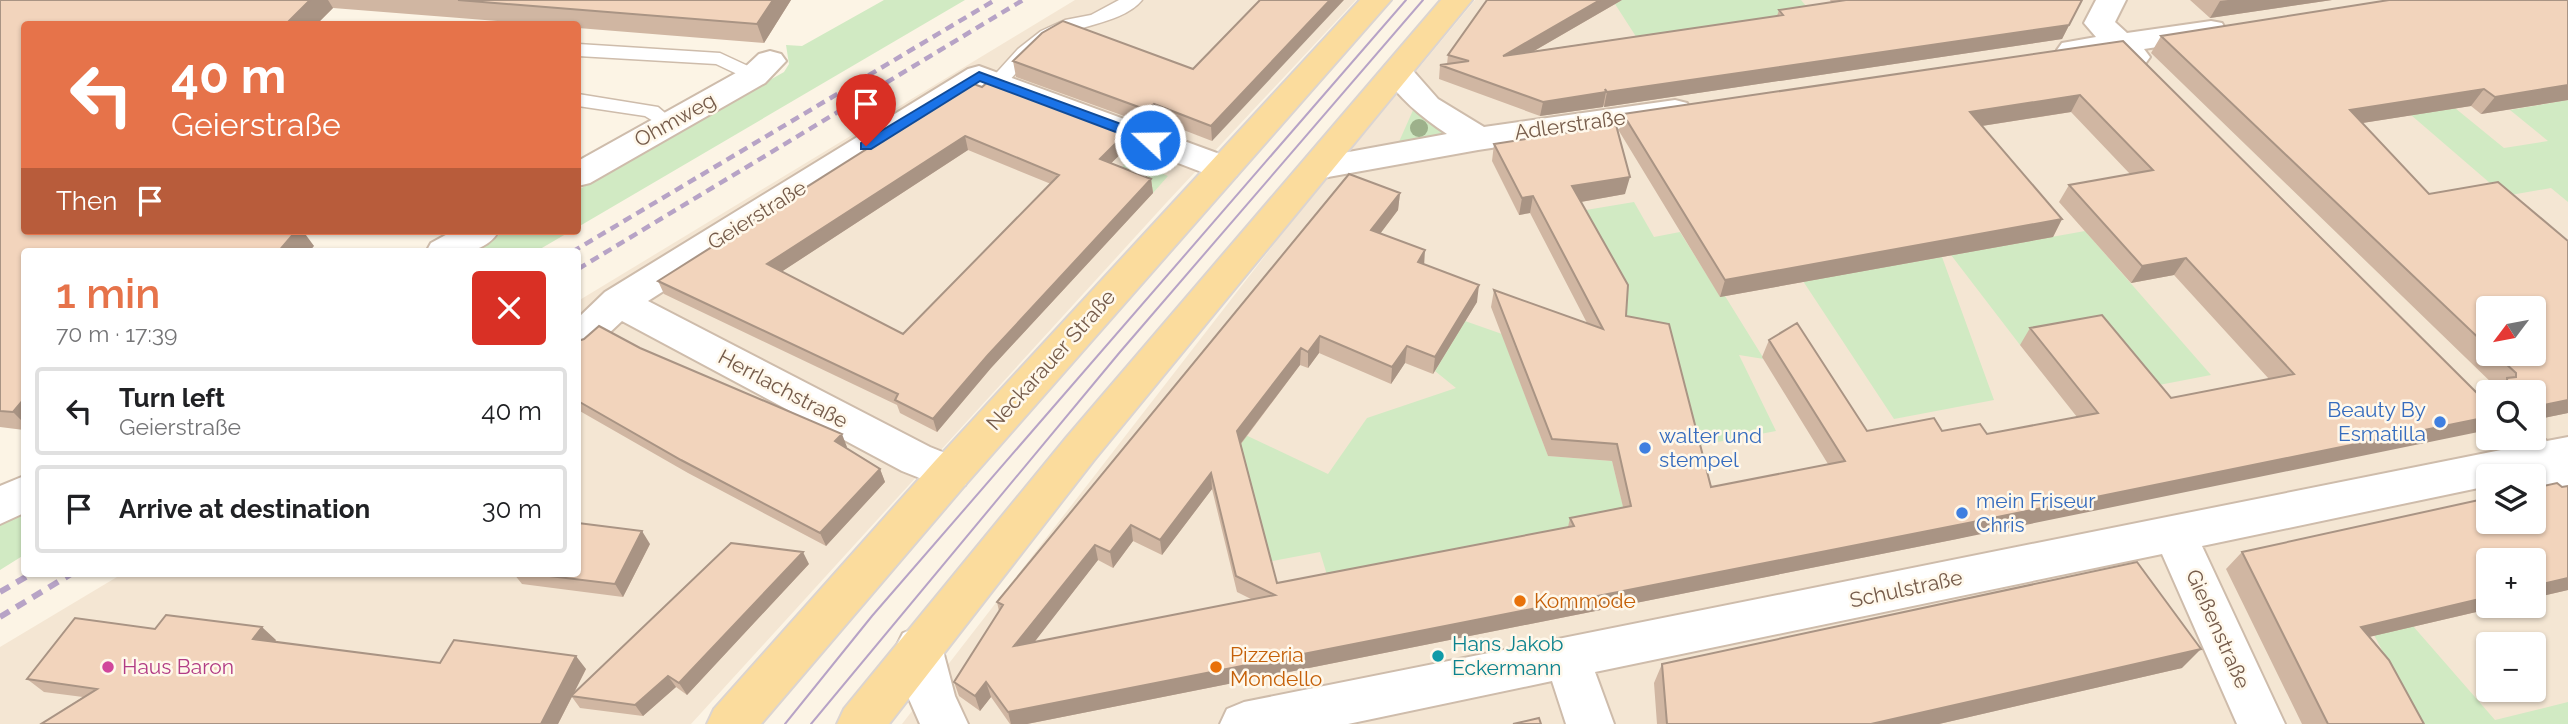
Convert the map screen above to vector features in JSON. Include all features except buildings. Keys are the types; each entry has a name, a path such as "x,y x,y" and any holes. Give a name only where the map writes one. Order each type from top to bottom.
{"main road":[{"name":"Neckarauer Straße","path":"731,724 950,473 1376,0"},
{"path":"861,724 919,647 1122,397 1457,0"}],"street":[{"path":"2112,0 2099,23 2159,82"},
{"path":"2038,55 2238,26"},
{"name":"Ohmweg","path":"582,167 668,124 762,69"},
{"path":"1397,72 1427,106 1478,139"},
{"path":"988,79 1224,168"},
{"name":"Geierstraße","path":"581,337 618,302 988,79"},
{"name":"Adlerstraße","path":"1317,168 1478,139 1710,104"},
{"path":"451,248 474,235"},
{"name":"Herrlachstraße","path":"618,302 916,459 950,473"},
{"name":"Schulstraße","path":"1244,724 2548,459"},
{"path":"0,507 21,495"},
{"name":"Gießenstraße","path":"2175,534 2261,724"},
{"path":"919,647 932,699 944,724"},
{"path":"1567,658 1590,724"}],"lane":[{"path":"988,79 1047,35 1071,24 1096,19 1133,0"},
{"path":"581,50 720,59 762,69"},
{"path":"581,100 651,111 668,124"}],"shaded area":[{"path":"1075,0 1356,0 1167,202 691,724 0,724 0,647 117,577 581,577 581,299"},
{"path":"1475,0 2568,0 2568,724 902,724 1288,226"}],"green space":[{"path":"884,0 965,0 581,225 581,188 784,72 789,64 786,45 802,46"},
{"path":"1622,0 1801,0 1816,18 1644,49 1615,4"},
{"path":"2568,100 2568,202 2551,188 2505,196 2411,115 2455,108 2504,148 2548,141 2510,110"},
{"path":"1414,108 1453,136 1398,144"},
{"path":"1129,160 1168,176 1153,193 1112,177"},
{"path":"1634,202 1654,237 1680,232 1720,296 1725,296 1764,359 1739,355 1776,431 1691,447 1622,333 1574,212"},
{"path":"2085,231 2211,375 2138,389 2091,332 2020,345 1951,255"},
{"path":"499,235 564,235 542,248 476,248"},
{"path":"1942,257 1994,400 1894,419 1803,281"},
{"path":"1465,321 1502,334 1548,456 1612,461 1630,535 1331,588 1320,552 1268,562 1237,431 1328,474 1367,418 1456,388 1435,371"},
{"path":"21,507 21,557 0,570 0,519"},
{"path":"2413,626 2476,698 2476,702 2479,702 2495,720 2568,702 2568,724 2421,724 2374,635"}],"tram line":[{"path":"785,724 872,616 1406,0"},
{"path":"811,724 1120,352 1423,0"}],"railway":[{"path":"579,248 995,0"},
{"path":"581,267 1023,0"},
{"path":"0,592 26,577"},
{"path":"0,617 66,577"}],"place":[{"name":"Beauty By Esmatilla","path":"2440,422"},
{"name":"walter und stempel","path":"1645,448"},
{"name":"mein Friseur Chris","path":"1962,513"},
{"name":"Kommode","path":"1520,601"},
{"name":"Hans Jakob Eckermann","path":"1438,656"},
{"name":"Haus Baron","path":"108,667"},
{"name":"Pizzeria Mondello","path":"1216,667"}],"route":[{"path":"866,146 979,76 1150,140"}]}
